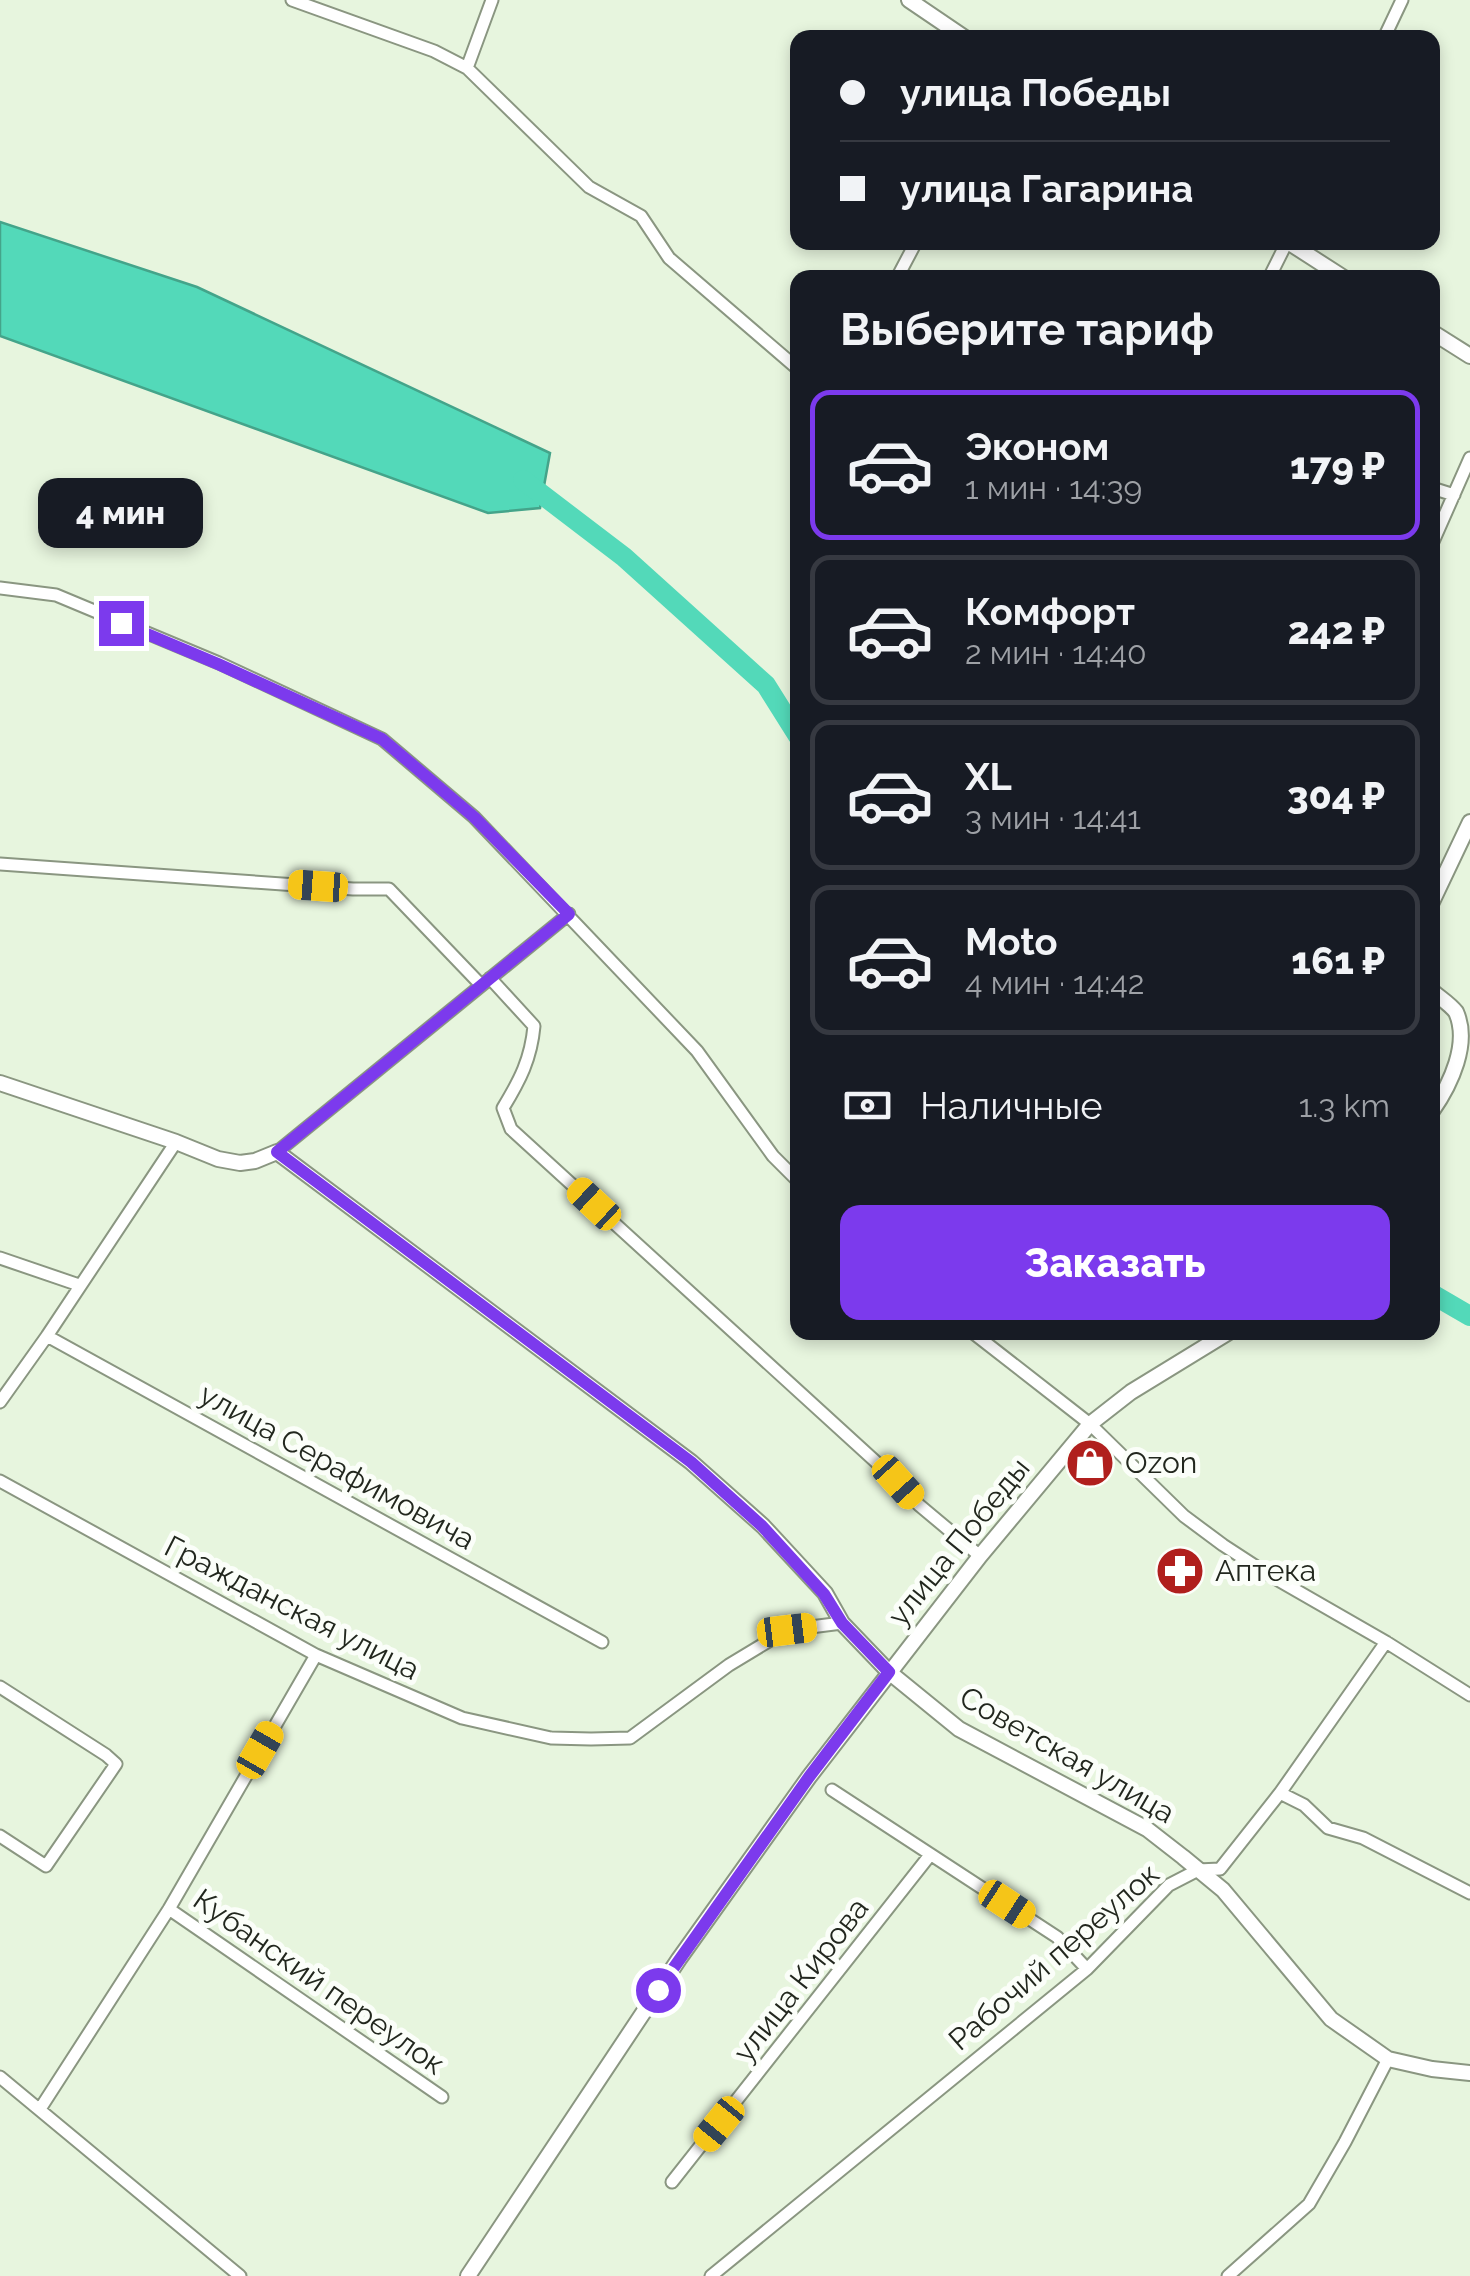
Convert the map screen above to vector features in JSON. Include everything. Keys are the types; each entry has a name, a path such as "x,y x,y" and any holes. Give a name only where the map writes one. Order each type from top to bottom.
{"street":[{"path":"292,0 434,51 467,68 589,187 641,216 669,258 790,361"},
{"path":"467,68 492,0"},
{"path":"909,0 953,30"},
{"path":"1388,30 1402,0"},
{"path":"1300,250 1331,270"},
{"path":"1440,337 1470,356"},
{"path":"1440,526 1470,458"},
{"path":"1440,491 1454,495"},
{"path":"0,588 56,596 382,739 474,817 569,914 697,1051 790,1173"},
{"path":"1440,883 1470,822"},
{"path":"0,864 389,889 534,1026 532,1050 503,1108 512,1129 919,1505 980,1556"},
{"path":"0,1082 218,1158 240,1163 255,1161 277,1152 569,914"},
{"path":"1440,998 1468,1028 1462,1062 1440,1098"},
{"path":"0,1402 176,1142"},
{"name":"Советская улица","path":"277,1152 691,1462 762,1526 824,1594 842,1623 889,1672 960,1729 1147,1829 1184,1856 1223,1890 1332,2018 1388,2059 1470,2073"},
{"path":"0,1258 79,1285"},
{"name":"улица Серафимовича","path":"48,1336 602,1642"},
{"path":"982,1340 1090,1424 1184,1516 1223,1545 1470,1695"},
{"name":"улица Победы","path":"468,2276 679,1958 809,1777 980,1556 1090,1424 1130,1392 1217,1340"},
{"name":"Гражданская улица","path":"0,1481 316,1654 462,1718 552,1738 630,1738 729,1665 787,1630 842,1623"},
{"name":"Рабочий переулок","path":"710,2276 1087,1968 1169,1884 1198,1870 1220,1869 1280,1793 1386,1642"},
{"path":"40,2110 168,1908 316,1654"},
{"path":"0,1687 116,1764 46,1866 0,1836"},
{"path":"832,1790 1057,1937 1087,1968"},
{"path":"1280,1793 1304,1805 1328,1828 1363,1838 1470,1893"},
{"name":"улица Кирова","path":"672,2182 930,1856"},
{"name":"Кубанский переулок","path":"168,1908 442,2097"},
{"path":"1228,2276 1309,2204 1388,2059"},
{"path":"0,2077 240,2276"}],"water":[{"path":"0,222 197,287 550,453 540,508 488,513 0,336"}],"waterway":[{"path":"523,480 624,557 766,685 790,723"},
{"path":"1440,1299 1470,1316"}],"place":[{"name":"Ozon","path":"1090,1463"},
{"name":"Аптека","path":"1180,1571"}],"route":[{"path":"121,623 382,739 474,817 569,914 277,1152 691,1462 762,1526 824,1594 842,1623 889,1672 809,1777 658,1990"}]}
